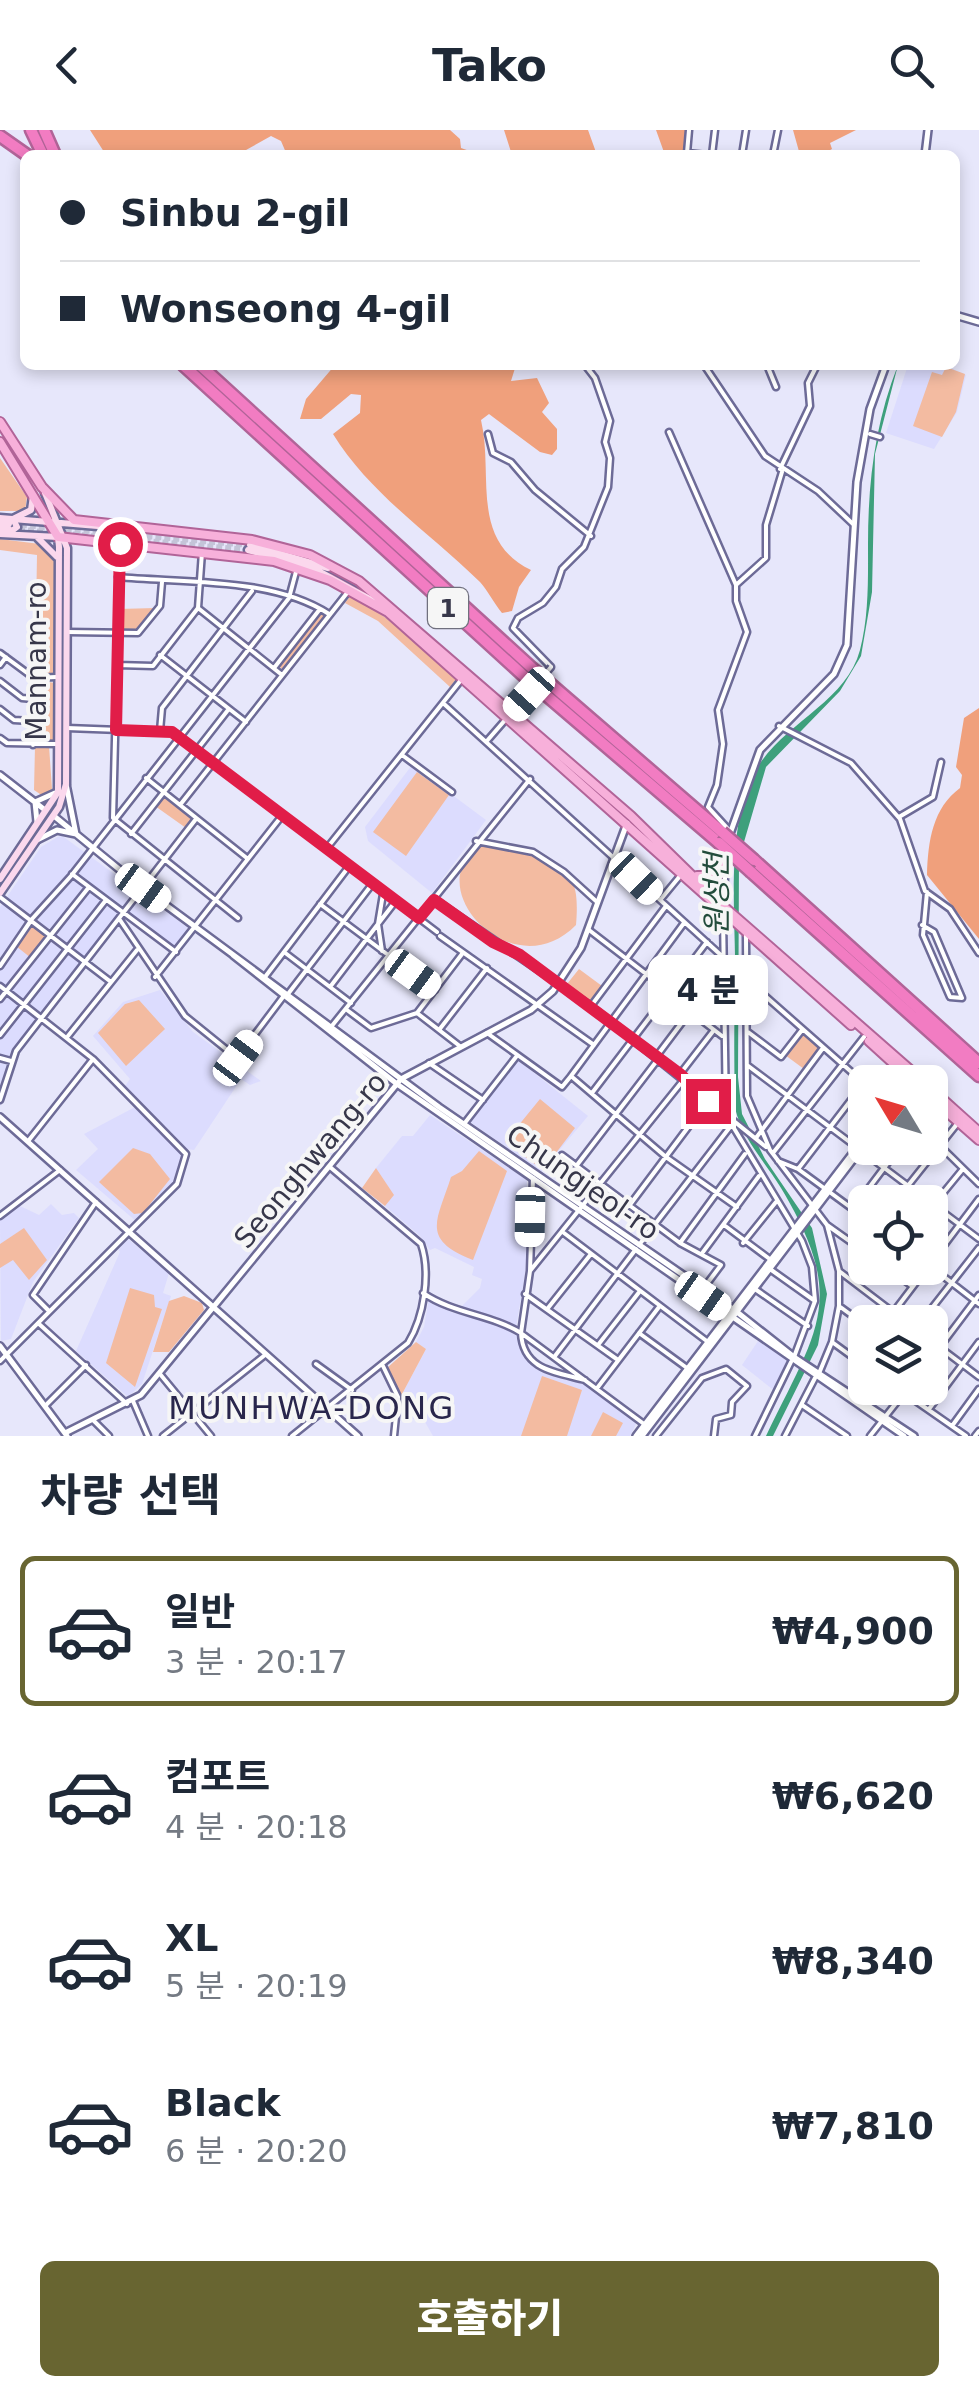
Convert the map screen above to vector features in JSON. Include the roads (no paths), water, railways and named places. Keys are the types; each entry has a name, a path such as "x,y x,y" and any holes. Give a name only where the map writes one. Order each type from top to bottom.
{"highway":[{"name":"1","path":"186,370 526,678 724,835"},
{"name":"1","path":"205,370 532,668 724,835 752,866 979,1076"},
{"name":"1","path":"752,866 979,1063"}],"main road":[{"name":"Mannam-ro","path":"0,422 42,488 62,537 67,632 67,728 62,789 0,895"},
{"name":"Mannam-ro","path":"0,442 57,524"},
{"path":"42,488 70,518 115,527"},
{"path":"5,526 32,510 30,489"},
{"path":"5,526 115,527"},
{"path":"5,526 46,542 63,563 83,539"},
{"path":"115,527 109,536 120,544"},
{"name":"1","path":"115,527 235,537 310,555 350,574 696,876 744,931 897,1065"},
{"path":"183,533 242,543 244,549 236,554"},
{"path":"27,536 62,537"},
{"name":"1","path":"62,537 236,554 297,568 388,612 511,714"},
{"path":"381,598 316,563 249,548 328,574 388,612"},
{"name":"Mannam-ro","path":"62,789 58,677 63,563"},
{"path":"511,714 680,876"},
{"name":"Mannam-ro","path":"0,879 50,814"},
{"path":"696,876 717,876 726,859"},
{"name":"1","path":"680,876 726,912"},
{"name":"1","path":"744,931 897,1065"},
{"path":"948,1104 979,1132"},
{"path":"948,1113 979,1140"}],"street":[{"path":"486,742 551,668 512,628 516,620 540,605 554,590 562,570 590,536 608,487 610,462 605,442 610,421 595,378 588,370"},
{"path":"707,370 750,437 782,469 818,491 856,527"},
{"path":"769,370 776,387"},
{"path":"736,585 766,558 766,525 782,469 810,406 808,383 814,370"},
{"path":"724,835 752,763 840,663 850,628 865,432 884,370"},
{"path":"669,432 736,585 746,642 718,710 723,744 718,785 708,807 724,835 726,859 723,968 730,1126 796,1230 812,1267 815,1301 794,1360 754,1436"},
{"path":"488,434 493,453 510,462 535,490 590,536"},
{"path":"870,434 880,436"},
{"path":"120,544 115,820 238,918"},
{"path":"116,666 152,666 198,608 202,551"},
{"path":"0,966 32,919 93,848 290,598 297,568"},
{"path":"118,577 253,590 290,598 330,615"},
{"path":"67,632 138,633 160,606 162,581"},
{"path":"160,731 162,708 253,590"},
{"path":"180,805 348,591"},
{"path":"198,608 282,674"},
{"path":"274,668 320,608"},
{"path":"0,652 34,678 58,677"},
{"path":"160,656 246,722"},
{"path":"0,666 6,658"},
{"path":"327,848 464,676"},
{"path":"33,744 34,678"},
{"path":"0,681 22,698 33,698"},
{"path":"443,703 723,957"},
{"path":"0,709 14,720 33,722"},
{"path":"131,834 228,710"},
{"path":"67,728 160,731 178,737 463,953 594,1045"},
{"path":"781,728 847,759 898,817 926,892 922,925 950,996 962,998 934,932 922,925"},
{"path":"0,738 7,743 58,744"},
{"path":"402,754 452,792"},
{"path":"898,817 933,797 941,762"},
{"name":"Chungjeol-ro","path":"0,775 399,1081 733,1313"},
{"path":"146,778 248,859"},
{"path":"331,1027 390,958 476,841 530,779"},
{"path":"32,840 57,830 76,834 62,789 35,802 34,830"},
{"path":"156,977 281,817"},
{"path":"0,1100 11,1060 196,819"},
{"name":"Seonghwang-ro","path":"64,1435 130,1402 160,1374 399,1081 538,1004 559,984 589,930 628,823"},
{"path":"476,841 533,852 564,872 598,904"},
{"path":"264,978 350,865"},
{"path":"72,874 176,952"},
{"path":"660,901 680,876"},
{"path":"120,920 185,1016 238,1058 373,884"},
{"path":"0,1000 89,887"},
{"path":"382,951 378,924 384,892"},
{"path":"926,892 950,909 979,953"},
{"path":"0,895 111,982"},
{"path":"0,1035 106,900"},
{"path":"434,900 591,1006 771,1152"},
{"path":"330,987 396,901"},
{"path":"320,904 435,990"},
{"path":"591,1006 666,906"},
{"path":"487,1034 562,1087 684,923"},
{"path":"589,930 725,1038"},
{"path":"744,931 747,1096 778,1162 812,1210 848,1240"},
{"path":"592,1093 706,942"},
{"path":"67,1038 137,950"},
{"path":"284,952 352,1004"},
{"path":"347,1010 372,1028 417,1013 463,953"},
{"path":"439,1030 487,968"},
{"path":"577,1165 723,968"},
{"path":"747,980 848,1069"},
{"path":"0,986 93,1059 186,1154 177,1184 0,1361"},
{"name":"Chungjeol-ro","path":"286,995 399,1081 535,1176"},
{"path":"417,1013 461,1047"},
{"path":"748,1032 781,1057 802,1029"},
{"path":"530,1270 564,1234 640,1135 714,1030"},
{"path":"771,1152 864,1037"},
{"path":"756,1138 759,1128 823,1048"},
{"path":"464,1124 517,1055"},
{"path":"0,1058 11,1060"},
{"path":"30,1140 93,1059"},
{"path":"429,1063 483,1100"},
{"path":"747,1065 848,1138"},
{"path":"571,1076 666,1157 738,1207"},
{"path":"629,1206 708,1101"},
{"path":"798,1169 848,1104"},
{"path":"0,1117 358,1436"},
{"path":"948,1134 958,1122"},
{"path":"555,1356 730,1126"},
{"path":"680,1243 746,1153"},
{"path":"948,1154 979,1184"},
{"path":"562,1155 680,1243 722,1265 703,1289"},
{"path":"778,1162 798,1169 848,1205"},
{"path":"639,1436 848,1163"},
{"path":"882,1165 908,1185 923,1165"},
{"path":"871,1185 884,1167"},
{"path":"292,1436 383,1366 416,1329 423,1293 421,1244 330,1168"},
{"path":"0,1216 61,1169"},
{"path":"948,1187 962,1169"},
{"path":"535,1176 530,1270 520,1333 523,1350 535,1364 589,1381"},
{"path":"703,1252 760,1176"},
{"path":"948,1241 979,1199"},
{"path":"48,1310 33,1295 97,1201"},
{"path":"743,1244 776,1202"},
{"path":"0,1203 8,1210"},
{"path":"948,1217 979,1239"},
{"path":"724,1225 743,1244 771,1260"},
{"path":"785,1436 832,1342 840,1306 839,1271 827,1225"},
{"path":"639,1436 644,1424 755,1289 796,1230"},
{"path":"564,1234 708,1342"},
{"name":"Chungjeol-ro","path":"637,1247 703,1289 815,1374"},
{"path":"934,1305 979,1248"},
{"path":"548,1308 591,1254"},
{"path":"770,1269 815,1301"},
{"path":"839,1271 848,1278"},
{"path":"948,1279 978,1300 948,1338"},
{"path":"858,1285 883,1305"},
{"path":"899,1305 913,1286"},
{"path":"755,1289 808,1326"},
{"path":"598,1345 640,1291"},
{"path":"423,1293 446,1308 497,1320 520,1333 598,1386 644,1424"},
{"path":"525,1294 618,1360"},
{"path":"598,1386 660,1306"},
{"path":"840,1306 848,1312"},
{"path":"38,1322 130,1402 148,1436"},
{"path":"640,1333 687,1368"},
{"path":"832,1342 848,1353"},
{"path":"929,1409 979,1342"},
{"path":"0,1346 64,1435"},
{"path":"163,1436 268,1353"},
{"path":"948,1354 979,1377"},
{"path":"45,1406 86,1364"},
{"path":"316,1364 352,1390"},
{"path":"383,1366 398,1395 394,1436"},
{"path":"656,1436 702,1378 726,1369 747,1386 732,1402 732,1414 716,1419 714,1436"},
{"path":"160,1374 211,1436"},
{"path":"815,1374 914,1436"},
{"path":"952,1426 979,1389"},
{"path":"802,1404 837,1433 847,1436"},
{"path":"870,1436 896,1405"},
{"path":"924,1405 966,1436"},
{"path":"886,1419 904,1436"},
{"path":"94,1420 109,1436"}],"tunnel":[{"path":"12,524 250,545"},
{"path":"10,529 248,550"}],"district":[{"name":"MUNHWA-DONG","path":"312,1408"}],"water label":[{"name":"원성천","path":"717,894"}]}
